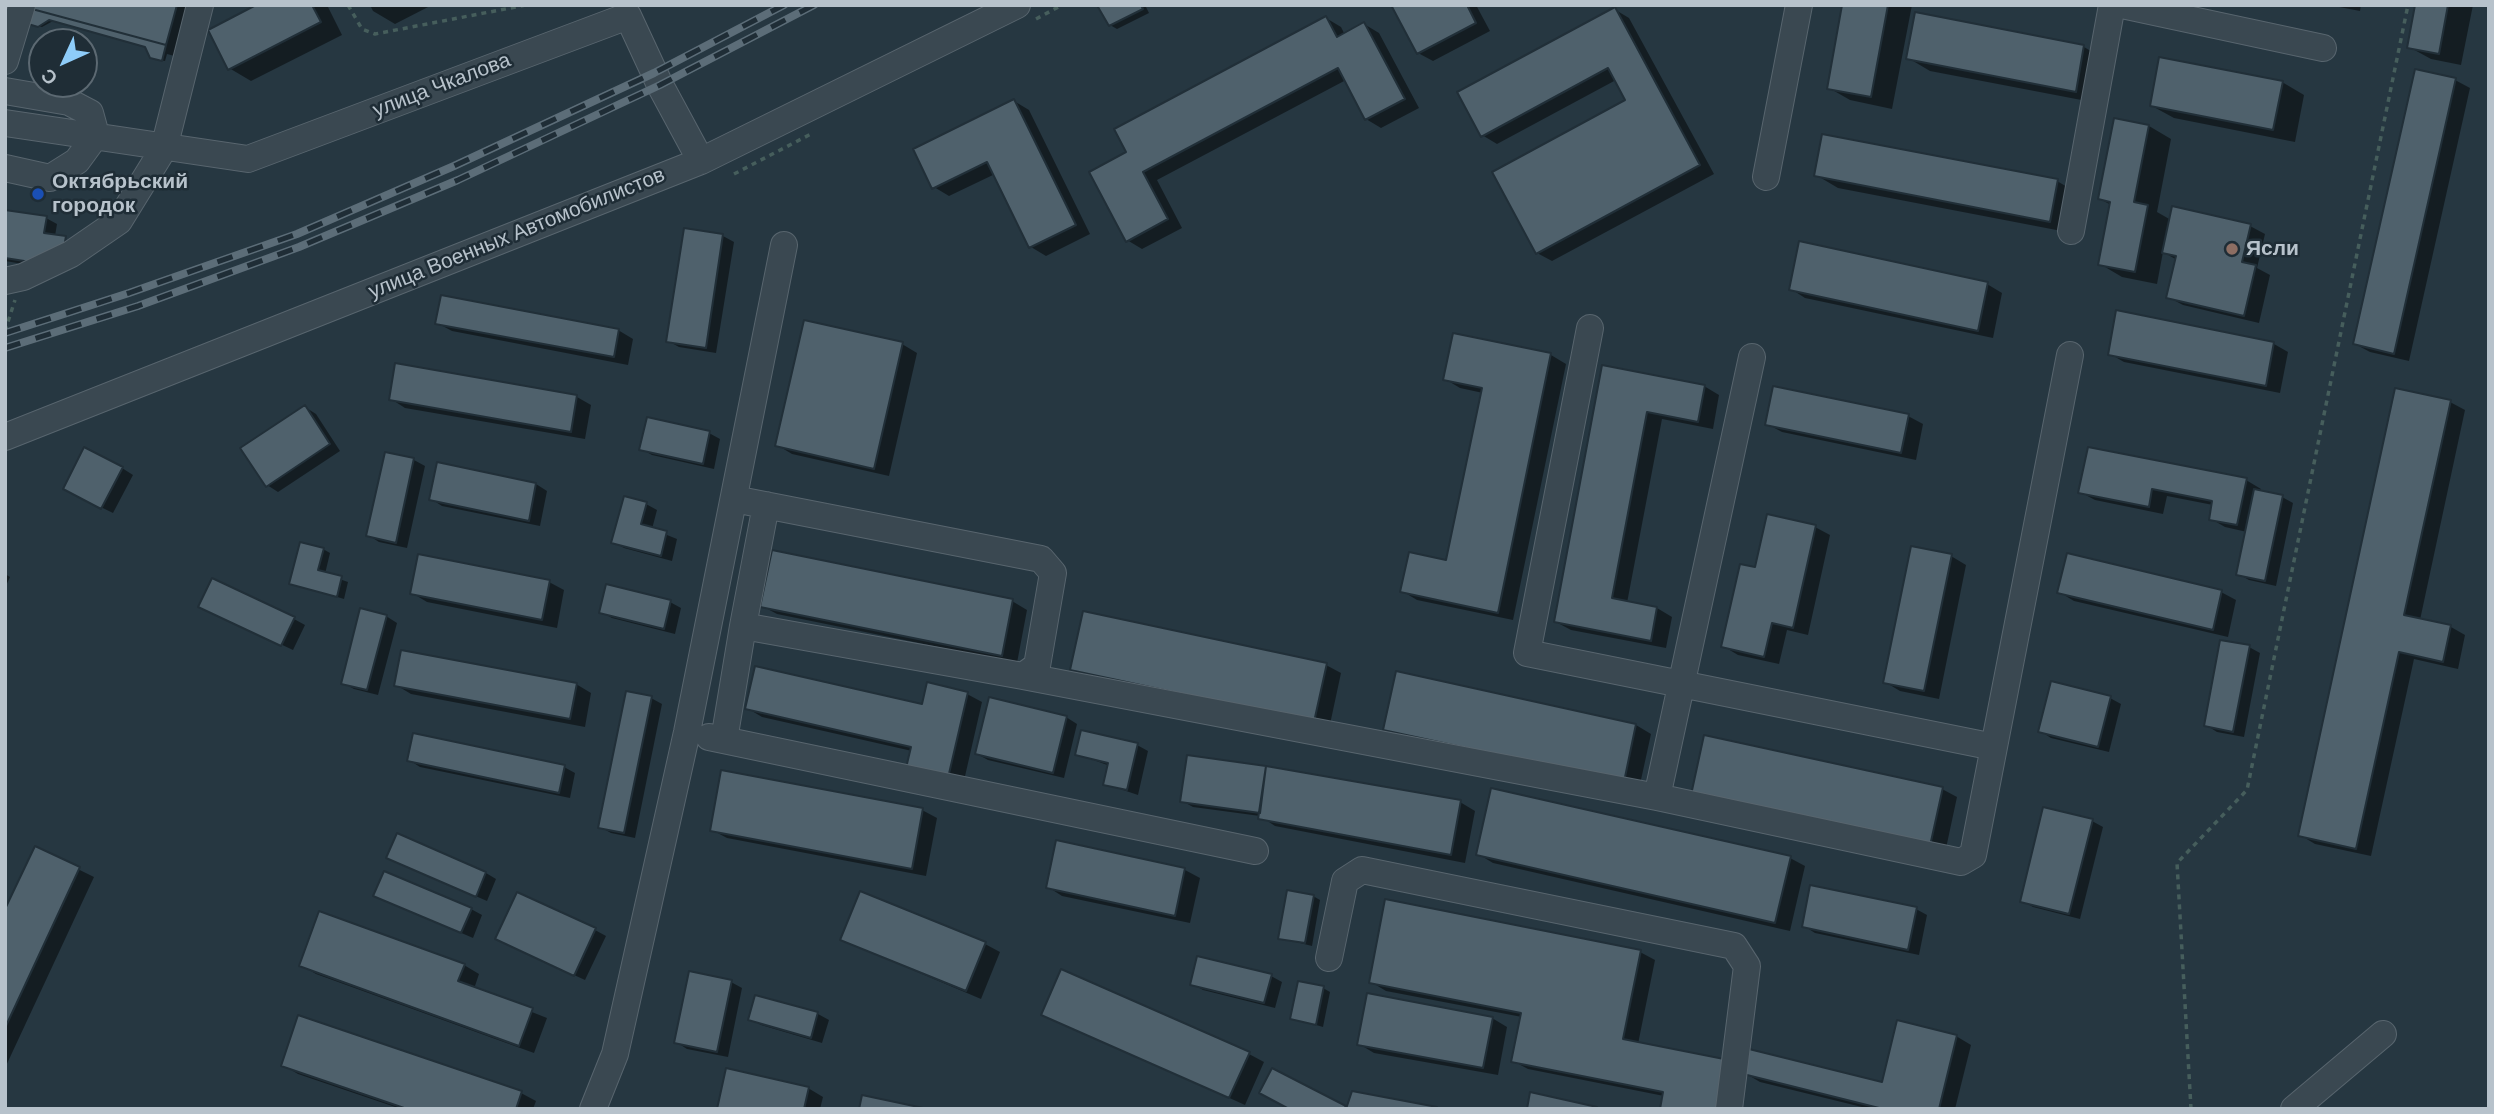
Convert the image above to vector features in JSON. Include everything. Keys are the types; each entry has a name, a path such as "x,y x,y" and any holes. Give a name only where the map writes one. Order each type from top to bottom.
{"street":[{"path":"5,61 22,5"},
{"path":"5,281 23,277 71,254 119,221 164,148 200,5"},
{"name":"улица Военных Автомобилистов","path":"5,437 701,161 1017,5"},
{"path":"1766,177 1799,5"},
{"path":"2071,231 2112,5"},
{"path":"2122,5 2323,48"},
{"name":"улица Чкалова","path":"5,123 248,159 632,11 660,85 701,161"},
{"path":"5,91 69,102 90,113 96,135 77,161 50,178 5,168"},
{"path":"593,1109 615,1054 687,732 784,245"},
{"path":"1590,328 1527,653 1994,747"},
{"path":"743,625 1657,797 1961,862 1973,855 2070,355"},
{"path":"1657,797 1752,357"},
{"path":"734,499 1041,559 1053,573 1037,666 1023,676"},
{"path":"724,740 766,505"},
{"path":"687,732 1255,851"},
{"path":"1329,958 1345,881 1363,870 1734,946 1747,966 1729,1109"},
{"path":"2294,1109 2383,1034"}],"path":[{"path":"348,5 362,29 375,34 526,5"},
{"path":"2191,1109 2177,863 2247,790 2408,5"}],"building":[{"path":"33,5 177,5 166,45 32,9"},
{"path":"256,5 312,5 321,22 228,70 208,30"},
{"path":"1141,5 1143,9 1109,26 1098,7"},
{"path":"1391,5 1467,5 1476,23 1417,54"},
{"path":"1842,5 1888,5 1871,97 1827,89"},
{"path":"2415,5 2448,5 2439,54 2407,48"},
{"path":"1615,7 1700,165 1536,254 1492,172 1625,100 1608,68 1481,137 1457,92"},
{"path":"32,9 166,45 162,61 150,58 145,47 98,34 98,28 77,28 49,20 38,27 28,24"},
{"path":"1915,12 2084,45 2076,92 1906,59"},
{"path":"1326,16 1337,37 1364,22 1405,99 1365,120 1338,68 1143,172 1168,219 1126,242 1089,172 1126,152 1114,129"},
{"path":"2159,57 2283,81 2273,130 2150,106"},
{"path":"2415,69 2456,78 2394,354 2353,344"},
{"path":"1014,99 1076,225 1029,248 987,162 932,189 913,149"},
{"path":"2114,118 2149,125 2134,202 2148,205 2135,272 2098,265 2110,202 2098,199"},
{"path":"1822,134 2058,179 2050,222 1814,176"},
{"path":"2172,206 2251,224 2242,262 2256,265 2244,316 2166,298 2176,256 2162,253"},
{"path":"5,210 47,216 44,233 66,236 62,259 37,263 5,258"},
{"path":"684,228 723,234 706,348 666,342"},
{"path":"1799,241 1988,282 1978,331 1789,290"},
{"path":"441,295 619,329 614,357 435,324"},
{"path":"2116,310 2274,342 2266,386 2108,355"},
{"path":"804,320 903,342 874,469 775,446"},
{"path":"1453,333 1551,353 1498,613 1400,592 1409,552 1446,560 1482,388 1443,380"},
{"path":"395,363 577,395 571,432 389,400"},
{"path":"1602,365 1705,385 1698,422 1647,412 1612,598 1657,607 1651,641 1554,622"},
{"path":"1773,386 1909,414 1901,453 1765,425"},
{"path":"2395,388 2451,400 2404,615 2451,625 2443,662 2399,652 2356,849 2298,836"},
{"path":"305,405 330,444 266,487 240,448"},
{"path":"647,417 710,431 703,464 639,450"},
{"path":"84,447 123,467 101,509 63,489"},
{"path":"2088,447 2247,478 2237,525 2209,520 2212,501 2152,489 2149,507 2078,493"},
{"path":"385,452 414,458 396,543 366,536"},
{"path":"437,462 536,483 529,521 429,500"},
{"path":"2254,489 2283,495 2265,581 2236,575"},
{"path":"624,496 647,502 641,524 667,531 661,556 611,543"},
{"path":"1767,514 1816,525 1793,628 1772,623 1764,657 1721,647 1740,564 1755,567"},
{"path":"300,542 324,548 318,570 342,576 337,597 289,584"},
{"path":"1911,546 1952,554 1924,691 1883,683"},
{"path":"772,550 1013,599 1002,656 760,607"},
{"path":"2067,553 2222,590 2213,630 2057,593"},
{"path":"418,554 550,580 542,620 410,594"},
{"path":"212,578 295,617 281,646 198,607"},
{"path":"606,584 671,600 664,629 599,613"},
{"path":"360,608 387,615 367,690 341,684"},
{"path":"1083,611 1327,663 1314,722 1070,670"},
{"path":"2220,640 2250,645 2233,732 2204,726"},
{"path":"401,650 577,683 570,719 394,686"},
{"path":"755,666 922,704 927,682 968,692 948,778 906,768 911,747 745,709"},
{"path":"1396,671 1636,724 1624,782 1383,730"},
{"path":"2051,681 2111,696 2098,747 2038,732"},
{"path":"626,691 652,696 624,833 598,828"},
{"path":"989,697 1067,716 1053,773 975,754"},
{"path":"1081,730 1138,743 1127,790 1103,785 1108,763 1075,755"},
{"path":"413,733 565,765 559,793 407,761"},
{"path":"1704,735 1943,787 1930,846 1691,795"},
{"path":"1187,755 1266,766 1260,813 1180,802"},
{"path":"1266,766 1461,800 1451,855 1258,819"},
{"path":"721,770 923,808 912,869 710,831"},
{"path":"1491,788 1791,856 1775,923 1476,855"},
{"path":"2043,807 2093,819 2069,914 2020,902"},
{"path":"397,833 486,872 476,897 386,858"},
{"path":"1056,840 1185,868 1175,916 1046,888"},
{"path":"35,846 80,867 5,1028 5,909"},
{"path":"384,871 472,908 461,933 373,896"},
{"path":"1810,885 1917,907 1908,950 1802,927"},
{"path":"1287,890 1314,895 1305,943 1278,939"},
{"path":"860,891 986,942 966,991 840,940"},
{"path":"517,892 596,928 574,976 495,939"},
{"path":"1385,899 1641,950 1623,1039 1729,1060 1719,1109 1660,1109 1663,1092 1511,1062 1521,1013 1369,983"},
{"path":"319,911 465,964 458,981 533,1008 519,1046 299,966"},
{"path":"1197,956 1272,974 1264,1003 1190,985"},
{"path":"1061,969 1250,1052 1229,1098 1041,1015"},
{"path":"689,971 732,980 717,1052 674,1043"},
{"path":"1298,981 1324,986 1316,1025 1290,1019"},
{"path":"1367,993 1493,1017 1483,1068 1357,1045"},
{"path":"755,995 818,1012 811,1038 748,1020"},
{"path":"298,1015 522,1091 516,1109 407,1109 281,1066"},
{"path":"1897,1020 1957,1035 1939,1109 1883,1109 1743,1074 1749,1049 1882,1082"},
{"path":"726,1068 809,1087 804,1109 717,1109"},
{"path":"1272,1068 1346,1106 1344,1109 1289,1109 1259,1093"},
{"path":"1352,1091 1437,1107 1346,1109"},
{"path":"1530,1092 1597,1107 1597,1109 1527,1109"},
{"path":"862,1095 928,1109 859,1109"}],"railway":[{"path":"5,333 297,234 454,166 654,73 784,5"},
{"path":"5,348 138,306 299,247 458,180 660,85 814,5"}],"place":[{"name":"Октябрьский городок","path":"38,194"},
{"name":"Ясли","path":"2232,249"}]}
